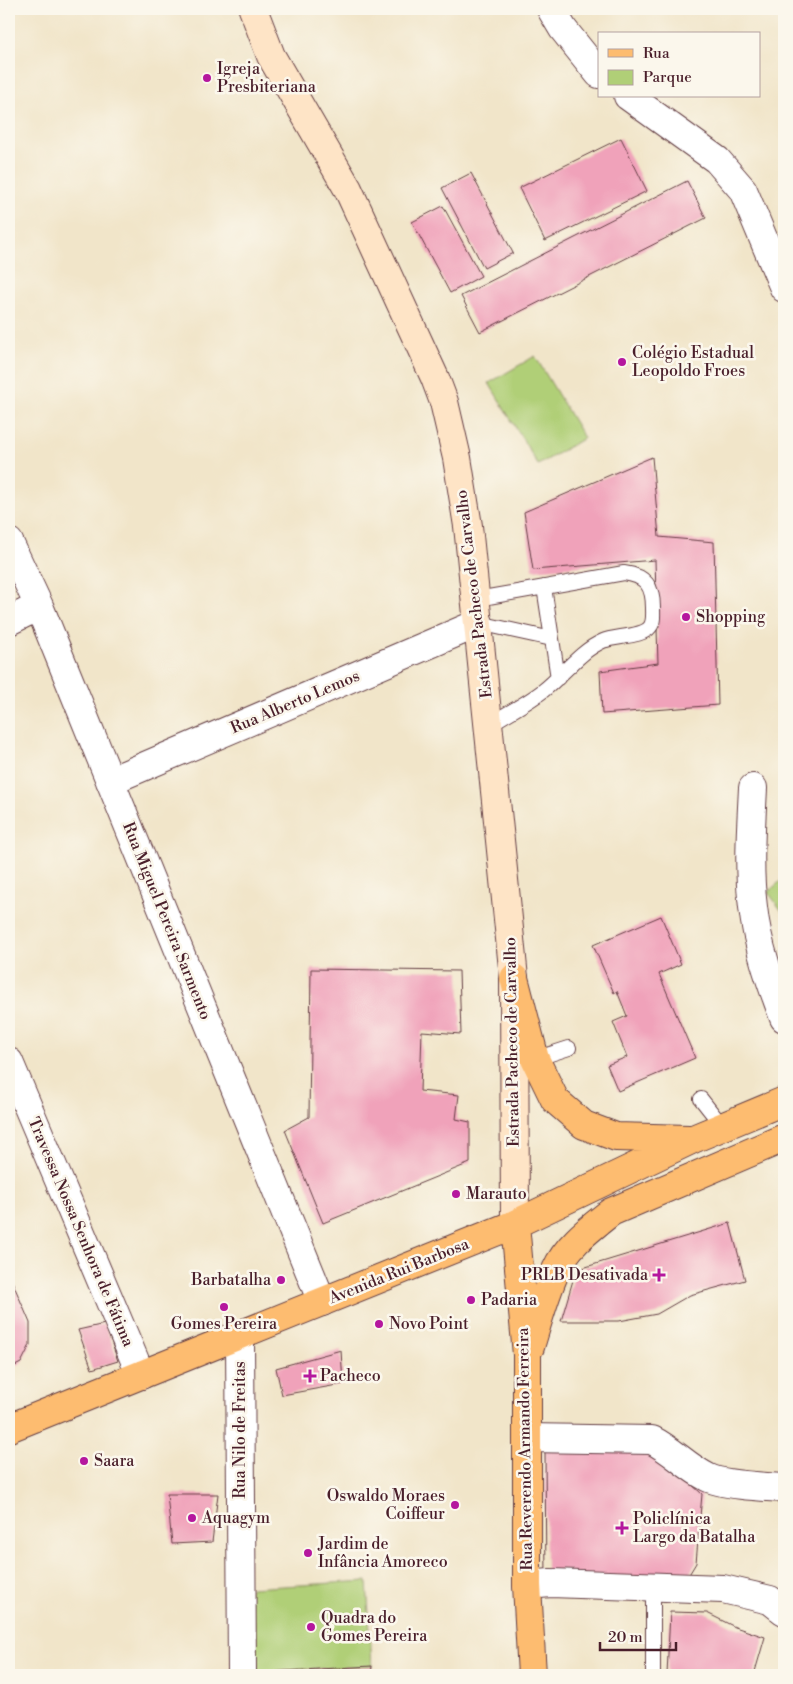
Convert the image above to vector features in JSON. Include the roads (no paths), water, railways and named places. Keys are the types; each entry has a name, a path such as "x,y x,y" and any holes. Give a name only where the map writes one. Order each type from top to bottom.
{"main road":[{"name":"Estrada Pacheco de Carvalho","path":"253,9 271,56 348,190 436,378 444,402 457,458 478,612 514,978 515,1224"},
{"path":"514,978 535,1059 555,1100 584,1125 616,1138 693,1140"},
{"name":"Avenida Rui Barbosa","path":"9,1428 515,1224 693,1140 784,1101"},
{"path":"527,1355 556,1269 574,1244 594,1225 611,1212 784,1138"},
{"name":"Rua Reverendo Armando Ferreira","path":"515,1224 527,1355 527,1585 532,1675"}],"street":[{"path":"551,9 568,36 598,73"},
{"path":"631,98 717,160 743,190 784,288"},
{"name":"Rua Miguel Pereira Sarmento","path":"9,542 38,606 322,1302"},
{"path":"9,621 38,606"},
{"name":"Rua Alberto Lemos","path":"110,781 478,612"},
{"path":"753,788 750,872 753,909 764,958 784,1018"},
{"name":"Travessa Nossa Senhora de Fátima","path":"9,1062 141,1375"},
{"name":"Rua Nilo de Freitas","path":"240,1335 242,1675"},
{"path":"527,1438 652,1440 665,1446 690,1468 709,1479 784,1488"},
{"path":"527,1585 551,1583 723,1589 770,1600 784,1611"}],"lane":[{"path":"478,612 544,587 624,573 637,575 648,583 653,595 653,619 650,627 643,632 603,641 589,650 543,691 489,725"},
{"path":"544,587 558,678"},
{"path":"478,612 552,639"},
{"path":"535,1059 569,1048"},
{"path":"701,1100 723,1127"},
{"path":"653,1587 653,1675"}],"place":[{"name":"Igreja Presbiteriana","path":"207,78"},
{"name":"Colégio Estadual Leopoldo Froes","path":"622,362"},
{"name":"Shopping","path":"686,617"},
{"name":"Marauto","path":"456,1194"},
{"name":"PRLB Desativada","path":"659,1275"},
{"name":"Barbatalha","path":"281,1280"},
{"name":"Padaria","path":"471,1300"},
{"name":"Gomes Pereira","path":"224,1307"},
{"name":"Novo Point","path":"379,1324"},
{"name":"Pacheco","path":"310,1376"},
{"name":"Saara","path":"84,1461"},
{"name":"Oswaldo Moraes Coiffeur","path":"455,1505"},
{"name":"Aquagym","path":"192,1518"},
{"name":"Policlínica Largo da Batalha","path":"622,1528"},
{"name":"Jardim de Infância Amoreco","path":"308,1553"},
{"name":"Quadra do Gomes Pereira","path":"311,1627"}]}
